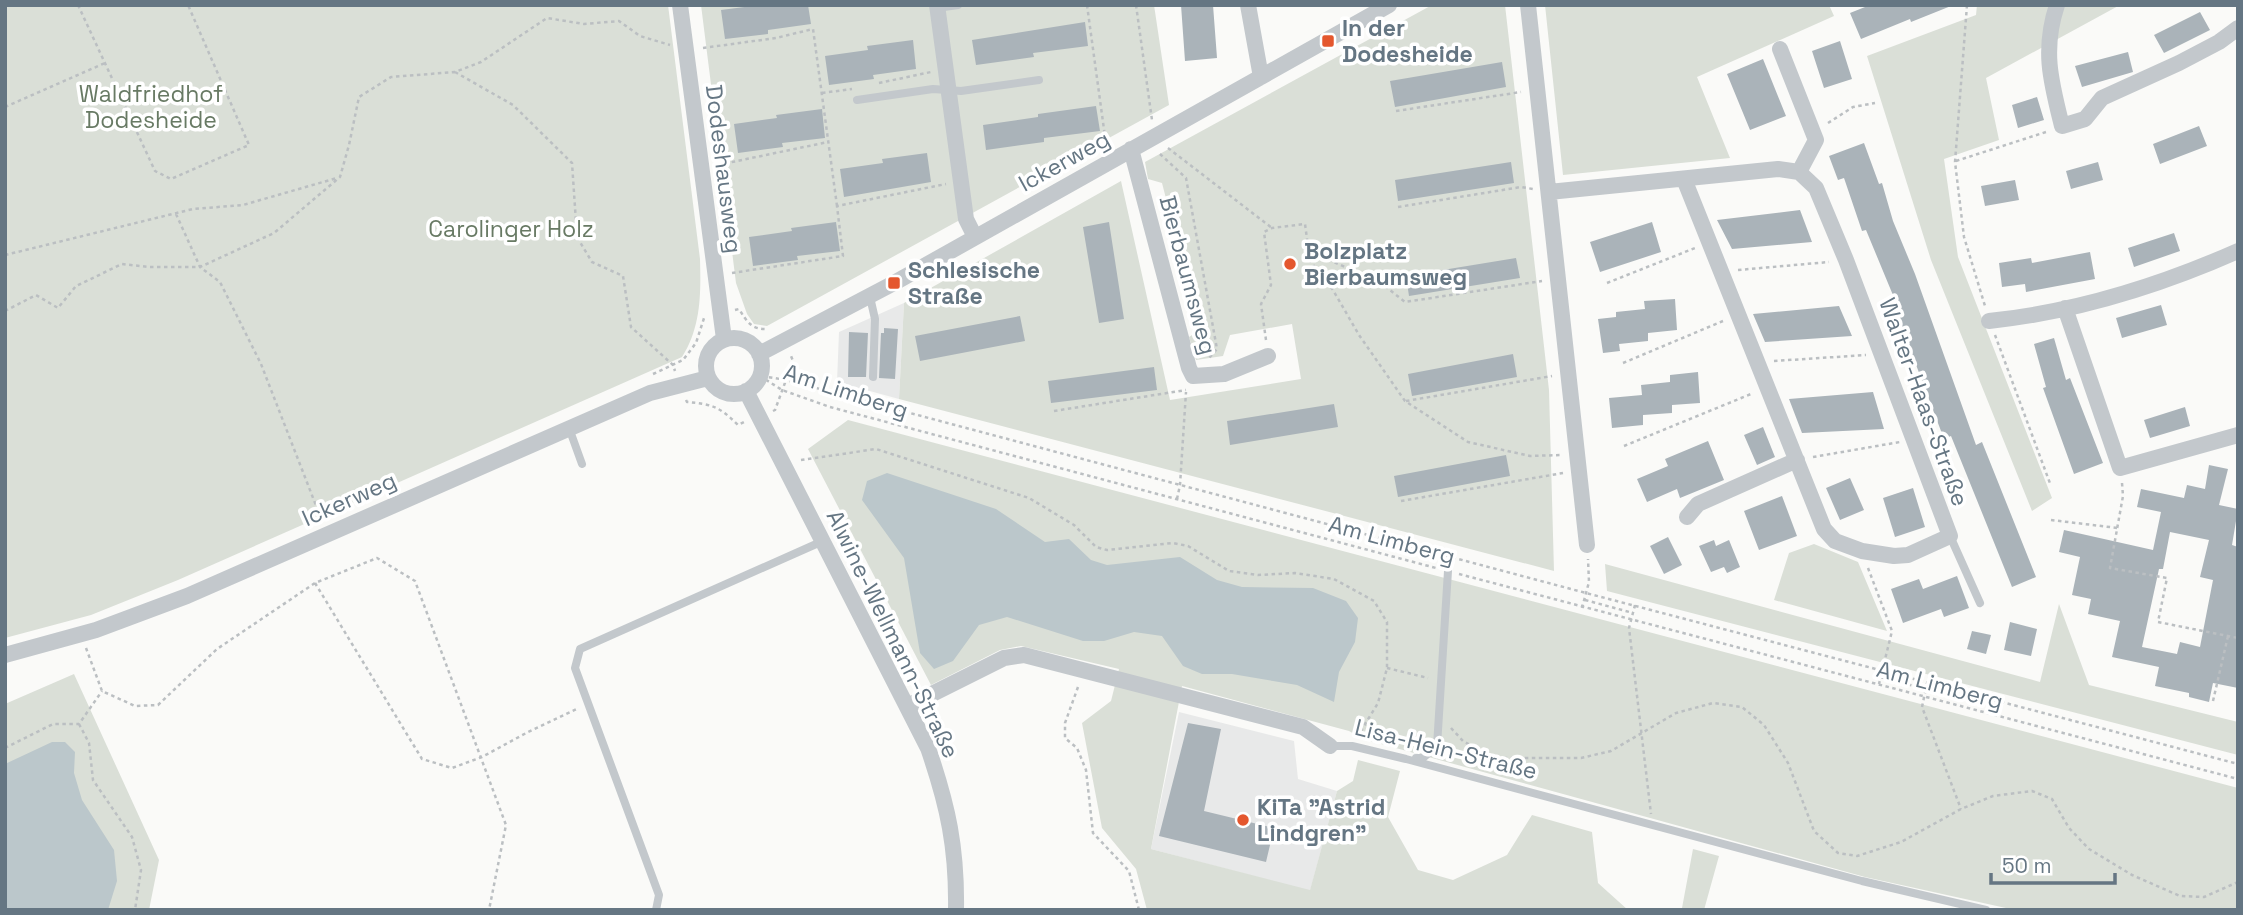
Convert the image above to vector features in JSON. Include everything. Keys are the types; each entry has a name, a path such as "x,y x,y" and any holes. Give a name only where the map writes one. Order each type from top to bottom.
{"street":[{"name":"Dodeshausweg","path":"680,5 694,49 724,339"},
{"path":"1248,5 1261,77"},
{"name":"Ickerweg","path":"760,354 870,297 1389,5"},
{"path":"1528,5 1587,545"},
{"path":"2057,5 2049,28 2048,69 2062,126 2085,119 2102,98 2179,63 2219,42 2238,28"},
{"path":"937,6 966,219 975,237"},
{"path":"1549,192 1778,169 1799,173 1816,141 1780,49"},
{"name":"Bierbaumsweg","path":"1131,149 1193,376 1224,374 1268,356"},
{"name":"Walter-Haas-Straße","path":"1684,179 1824,529 1835,541 1862,551 1894,556 1908,555 1950,536 1846,260 1816,188 1799,173"},
{"path":"1989,321 2065,309 2130,292 2198,269 2238,251"},
{"path":"2065,309 2120,468 2238,435"},
{"path":"742,338 750,342 760,354 760,376 746,391 730,394 721,391 708,378 706,369 709,351 724,339 742,338"},
{"name":"Ickerweg","path":"5,655 81,634 187,596 650,393 708,378"},
{"name":"Alwine-Wellmann-Straße","path":"746,391 928,748 944,797 955,850 956,910"},
{"path":"1686,517 1698,503 1797,460"},
{"name":"Lisa-Hein-Straße","path":"908,706 1004,658 1024,655 1303,727 1330,746"}],"lane":[{"path":"937,6 958,5"},
{"path":"857,100 933,89 961,91 1039,80"},
{"path":"870,297 876,319 873,377"},
{"path":"569,428 582,464"},
{"path":"1950,536 1980,603"},
{"path":"656,910 659,895 575,668 580,649 822,541"},
{"path":"1406,759 1423,758 1437,746 1448,571"},
{"name":"Lisa-Hein-Straße","path":"1330,746 1352,746 1406,759 1862,881 1986,910"}],"path":[{"path":"78,5 155,171 171,180 249,145 188,5"},
{"path":"1087,5 1105,143 1114,158"},
{"path":"1136,5 1154,136 1272,228"},
{"path":"1967,5 1955,162 1964,237 1989,321 2051,486"},
{"path":"5,311 36,295 58,308 76,286 122,264 200,267 274,233 340,177 359,97 391,77 454,72 481,62 547,18 584,24 619,21 640,36 694,49 776,38 813,29 843,256 730,273"},
{"path":"5,107 105,63"},
{"path":"879,83 945,70"},
{"path":"454,72 513,104 572,163 576,237 592,262 623,276 631,327 673,365 687,402 708,404 722,410 738,425 775,410"},
{"path":"822,93 853,88"},
{"path":"1396,110 1537,89"},
{"path":"1812,131 1853,107 1875,103"},
{"path":"1955,162 2062,126"},
{"path":"716,165 828,142"},
{"path":"5,255 193,209 243,205 340,177"},
{"path":"836,206 960,181"},
{"path":"1398,207 1521,187 1549,192"},
{"path":"176,214 200,267 220,282 261,365 326,533"},
{"path":"1268,356 1261,304 1271,285 1264,232 1272,228 1305,224 1310,261 1333,290 1359,335 1405,401 1468,442 1530,456 1579,462"},
{"path":"1607,282 1709,243"},
{"path":"1308,251 1381,283 1405,302 1558,278"},
{"path":"1721,272 1846,260"},
{"path":"1623,363 1738,315"},
{"path":"1758,363 1883,354"},
{"path":"1405,401 1569,373"},
{"name":"Am Limberg","path":"760,376 782,390 830,407 1582,608 2238,779"},
{"name":"Am Limberg","path":"760,376 786,380 2238,764"},
{"path":"1624,446 1768,388"},
{"path":"1054,411 1186,390"},
{"path":"1797,460 1913,440"},
{"path":"785,467 803,460 876,449 1029,498 1074,525 1096,547 1107,550 1173,543 1188,546 1228,571 1258,575 1295,573 1334,579 1374,601 1387,622 1387,668 1378,703 1352,746"},
{"path":"1401,501 1579,462"},
{"path":"2120,468 2123,496 2110,568 2167,578 2158,622 2238,638"},
{"path":"2051,520 2118,528"},
{"path":"1582,608 1589,582 1587,545"},
{"path":"1862,551 1892,631 1879,685"},
{"path":"81,634 102,691 135,706 158,705 217,649 315,583 376,558 415,581 506,824 489,910"},
{"path":"315,583 422,759 452,768 482,757 588,704"},
{"path":"1584,600 1633,613"},
{"path":"1635,606 1629,628 1652,825"},
{"path":"2213,701 2228,636"},
{"path":"1387,668 1442,682"},
{"path":"1083,670 1065,723 1065,738 1077,748 1086,770 1093,832 1129,871 1139,910"},
{"path":"1881,677 1925,689"},
{"path":"1927,682 1922,707 1961,809"},
{"path":"79,724 102,691"},
{"path":"1440,714 1463,741 1493,758 1581,758 1611,751 1643,735 1676,713 1713,703 1742,708 1764,725 1788,763 1814,831 1838,853 1857,856 1901,842 1961,809 1993,796 2032,791 2052,799 2069,828 2089,849 2132,875 2180,896 2204,897 2238,882"},
{"path":"5,748 53,724 79,724"},
{"path":"79,724 89,743 93,780 132,837 141,870 135,910"}],"shaded area":[{"path":"904,303 899,399 837,382 839,332"},
{"path":"887,473 996,509 1045,542 1069,539 1091,560 1107,565 1180,557 1217,580 1242,587 1313,588 1346,601 1358,618 1355,642 1339,672 1334,702 1297,685 1232,674 1202,674 1183,666 1162,636 1134,632 1104,641 1083,641 1007,617 979,625 953,661 934,669 920,653 904,558 862,500 867,481"},
{"name":"KiTa \"Astrid Lindgren\"","path":"1179,712 1294,741 1298,779 1337,791 1310,891 1151,849"},
{"path":"52,742 65,742 75,752 74,773 82,800 114,850 117,881 108,910 5,910 5,764"}],"green space":[{"name":"Carolinger Holz","path":"5,5 668,5 700,259 698,310 688,346 682,357 178,580 91,615 5,638"},
{"path":"701,5 1154,5 1169,105 767,326 754,324 747,314 736,283"},
{"path":"1432,5 1505,5 1549,390 1554,571 899,399 904,303 1121,181 1170,400 1301,379 1292,324 1230,335 1223,356 1196,360 1189,337 1200,330 1162,183 1148,179 1145,162"},
{"path":"1545,5 1829,5 1834,16 1697,77 1730,158 1563,175"},
{"path":"1977,5 2120,5 1986,78 1999,140 1944,159 1958,257 2052,498 2032,511 1931,260 1867,56 1976,15"},
{"path":"848,420 2238,788 2238,910 2015,910 1865,877 1363,739 1349,731 1182,686 1151,849 1310,890 1337,791 1353,781 1358,760 1400,771 1388,817 1418,870 1453,880 1507,855 1532,815 1592,832 1598,883 1628,910 1147,910 1136,869 1102,828 1082,723 1111,701 1119,669 1021,646 1000,650 931,685 808,449"},
{"path":"1814,544 1858,562 1887,631 1774,600 1789,553"},
{"path":"1605,564 2040,682 2059,604 2089,685 2238,722 2238,755 1607,591"},
{"path":"74,674 159,860 149,910 5,910 5,704"},
{"path":"1693,849 1719,856 1704,910 1679,910 1682,908"}],"building":[{"path":"760,5 808,5 811,24 768,30 768,34 725,39 721,10"},
{"path":"1181,5 1213,5 1217,58 1185,61"},
{"path":"1870,5 1951,6 1861,39 1850,13"},
{"path":"2200,12 2210,30 2164,53 2154,35"},
{"path":"1085,22 1088,46 1033,53 1034,57 976,65 972,40"},
{"path":"913,40 916,69 873,75 874,79 829,85 825,56 868,50 867,46"},
{"path":"1840,41 1852,79 1824,88 1812,51"},
{"path":"2128,52 2133,72 2082,87 2075,66"},
{"path":"1763,59 1786,116 1750,130 1727,74"},
{"path":"1502,62 1506,87 1395,107 1390,81"},
{"path":"2037,97 2044,120 2018,128 2012,105"},
{"path":"1096,106 1100,131 1044,138 1044,142 986,150 983,125"},
{"path":"822,109 825,138 782,143 783,147 738,153 734,124"},
{"path":"2199,126 2207,146 2160,164 2153,144"},
{"path":"1864,143 1879,184 1882,183 1893,221 1915,274 1976,445 1982,442 2036,577 2012,587 1951,436 1944,439 1892,301 1895,300 1866,230 1862,231 1844,178 1838,180 1829,156"},
{"path":"927,153 931,182 844,197 840,169 883,163 882,159"},
{"path":"1511,162 1514,183 1398,201 1395,180"},
{"path":"2098,162 2103,180 2071,189 2066,171"},
{"path":"2015,180 2019,200 1985,206 1981,186"},
{"path":"1800,210 1812,242 1732,249 1717,220"},
{"path":"836,222 840,251 797,256 798,260 753,266 749,237"},
{"path":"1109,222 1124,319 1099,323 1083,227"},
{"path":"1652,222 1661,252 1600,272 1590,242"},
{"path":"2174,233 2180,251 2134,267 2128,248"},
{"path":"2090,252 2095,279 2026,292 2025,284 2002,287 1999,263 2031,258 2032,263"},
{"path":"1516,258 1520,278 1409,296 1406,276"},
{"path":"1675,299 1677,330 1648,333 1648,341 1619,344 1620,351 1603,353 1598,319 1616,317 1616,312 1645,309 1644,301"},
{"path":"2161,305 2167,325 2122,338 2116,318"},
{"path":"1839,306 1852,336 1765,342 1753,314"},
{"path":"1020,316 1025,341 920,361 915,336"},
{"path":"884,328 898,329 895,379 879,378 881,333 884,333"},
{"path":"849,332 868,333 866,377 848,377"},
{"path":"2054,338 2066,380 2070,378 2103,463 2074,474 2043,388 2046,387 2034,344"},
{"path":"1513,354 1517,377 1412,396 1408,374"},
{"path":"1154,367 1157,390 1051,403 1048,381"},
{"path":"1698,372 1700,403 1672,405 1672,413 1643,415 1643,425 1612,428 1609,398 1642,395 1641,385 1670,382 1670,375"},
{"path":"1873,392 1884,429 1802,433 1789,399"},
{"path":"1334,404 1338,427 1230,445 1227,421"},
{"path":"2185,407 2190,426 2150,438 2144,420"},
{"path":"1763,427 1775,457 1757,465 1744,435"},
{"path":"1708,441 1724,480 1680,498 1677,489 1647,502 1637,479 1668,466 1665,459"},
{"path":"1506,455 1510,476 1398,497 1394,476"},
{"path":"2209,465 2228,469 2219,505 2238,509 2232,545 2238,547 2238,688 2213,683 2209,702 2189,697 2189,693 2155,686 2159,667 2112,657 2120,621 2088,614 2091,599 2072,595 2080,557 2059,552 2064,530 2153,550 2161,512 2137,507 2141,489 2184,498 2187,485 2205,489","holes":["2170,532 2209,540 2200,577 2213,580 2200,647 2180,642 2177,654 2142,647"]},
{"path":"1850,478 1864,510 1840,520 1826,488"},
{"path":"1913,488 1925,527 1895,537 1883,498"},
{"path":"1782,496 1797,536 1759,550 1744,511"},
{"path":"1668,537 1682,565 1664,574 1650,546"},
{"path":"1714,540 1716,546 1729,540 1740,567 1727,573 1724,567 1711,572 1699,546"},
{"path":"1957,576 1969,608 1944,617 1941,609 1903,623 1891,589 1919,579 1923,589"},
{"path":"2010,622 2037,629 2031,656 2004,650"},
{"path":"1972,631 1991,635 1986,654 1967,649"},
{"path":"1188,723 1221,729 1204,811 1274,828 1266,862 1159,836"}],"place":[{"name":"In der Dodesheide","path":"1328,41"},
{"name":"Bolzplatz Bierbaumsweg","path":"1290,264"},
{"name":"Schlesische Straße","path":"894,283"},
{"name":"KiTa \"Astrid Lindgren\"","path":"1243,820"}],"park label":[{"name":"Waldfriedhof Dodesheide","path":"151,107"}]}
